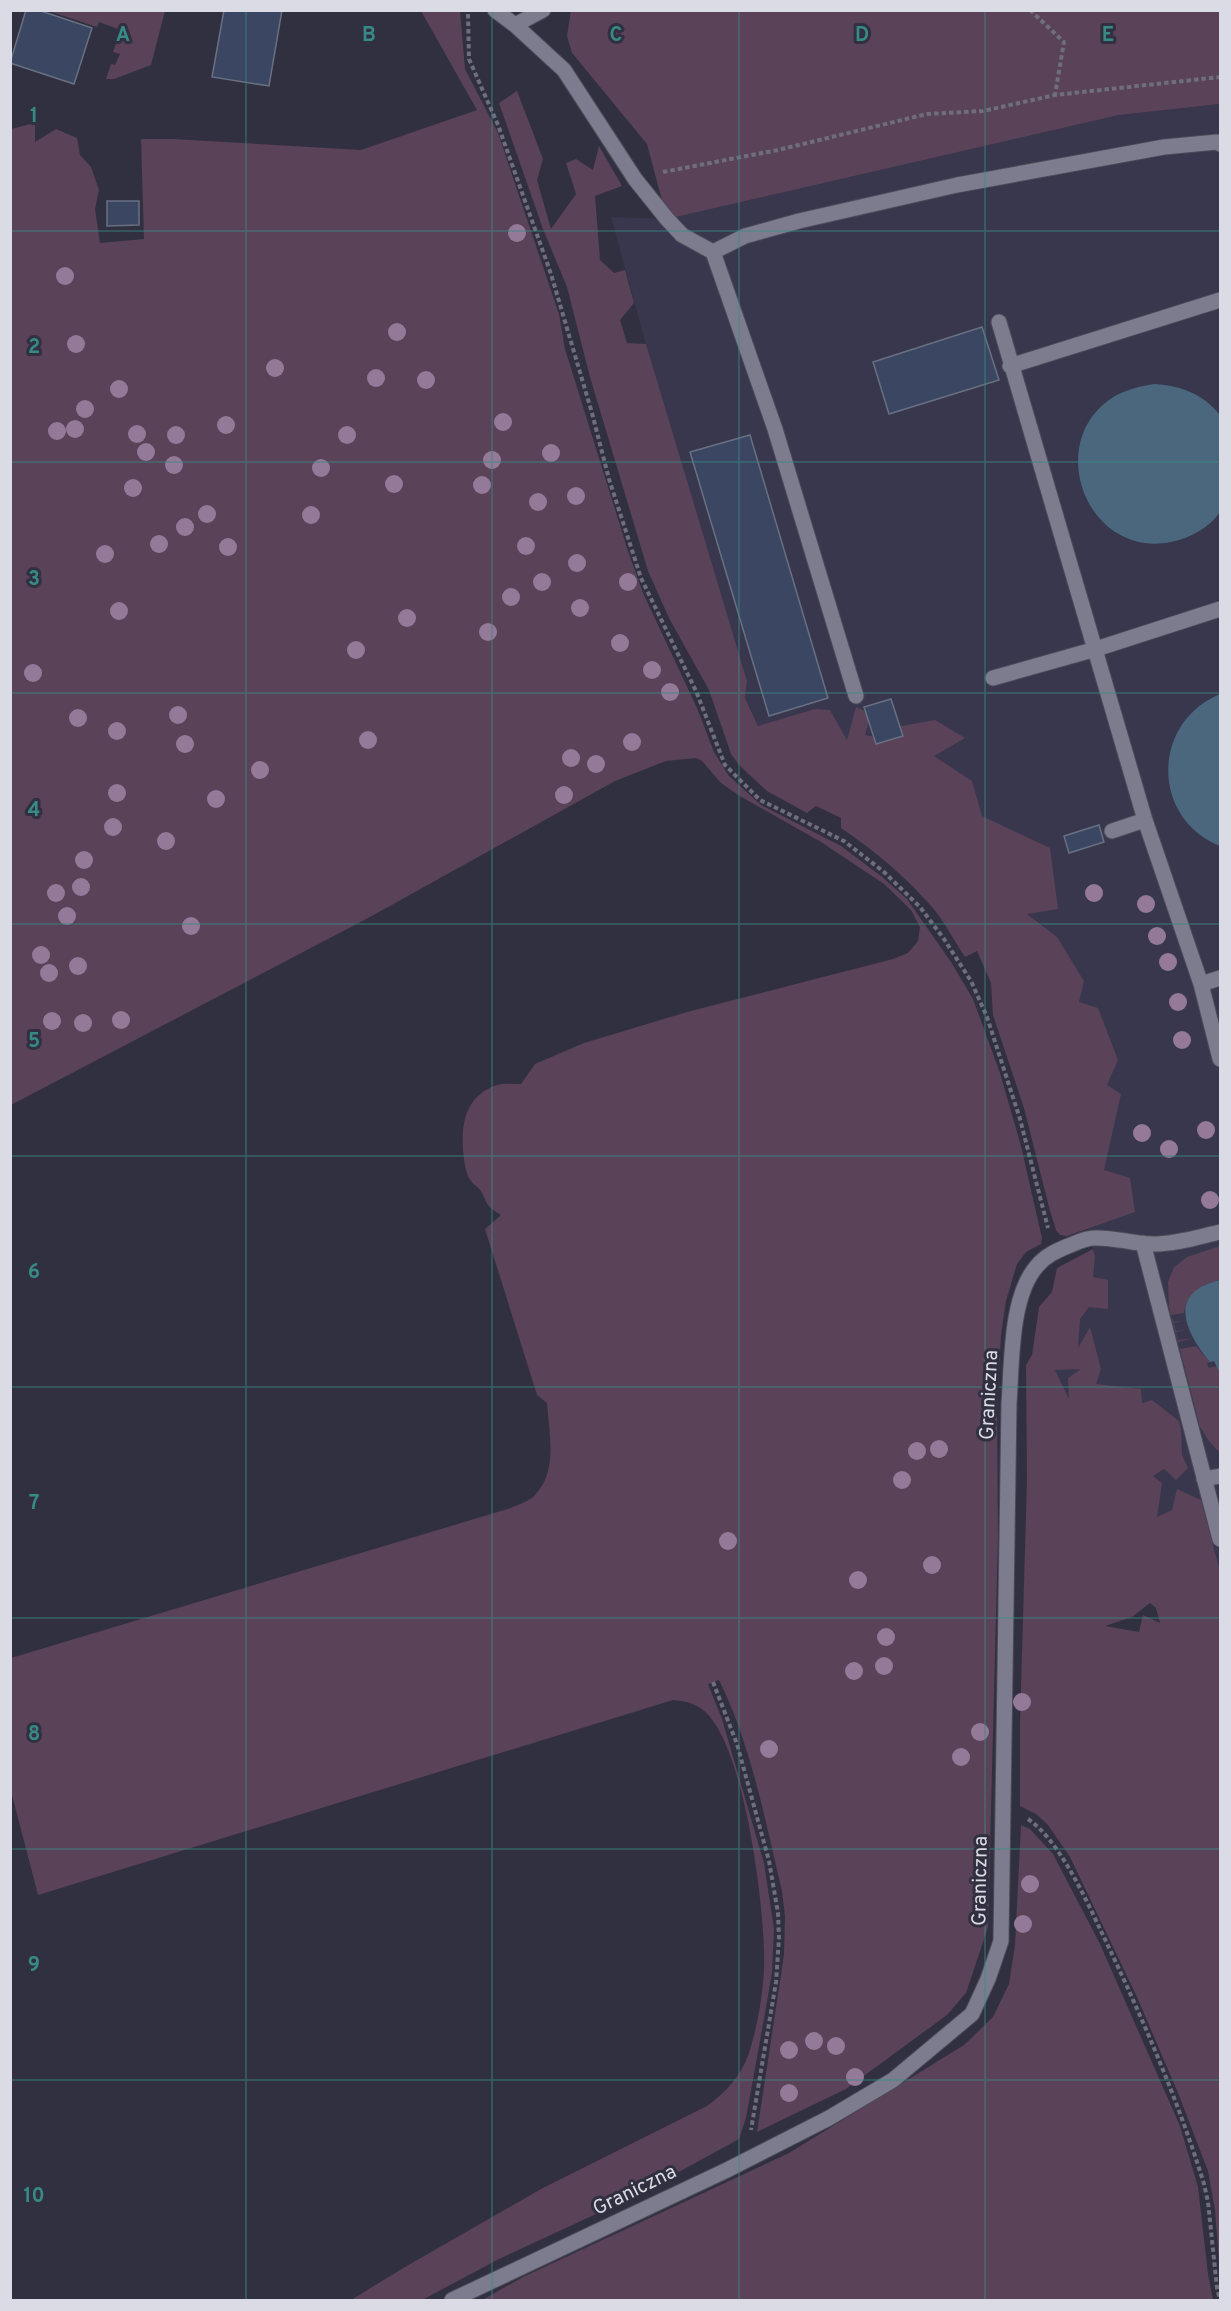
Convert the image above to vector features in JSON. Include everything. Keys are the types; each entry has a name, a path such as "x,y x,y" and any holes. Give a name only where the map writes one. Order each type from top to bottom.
{"street":[{"path":"495,10 515,25 564,70 634,179 682,235 713,252 775,429 856,696"},
{"path":"515,25 543,10"},
{"path":"713,252 745,236 766,230 957,185 1164,147 1218,142 1221,144"},
{"path":"1010,366 1221,300"},
{"path":"999,322 1010,366 1145,820 1201,984 1221,1059"},
{"path":"993,678 1096,649 1221,609"},
{"path":"1112,831 1145,820"},
{"path":"1201,984 1221,978"},
{"name":"Graniczna","path":"452,2301 829,2118 893,2080 972,2014 988,1979 1001,1941 1009,1403 1014,1337 1024,1289 1036,1267 1054,1252 1090,1238 1113,1238 1143,1243 1184,1241 1221,1232"},
{"path":"1143,1243 1221,1539"},
{"path":"1204,1479 1221,1476"}],"path":[{"path":"468,10 469,59 498,125 551,274 609,479 641,578 696,691 726,765 760,800 844,841 884,872 920,907 945,939 970,981 987,1017 1000,1053 1020,1119 1054,1252"},
{"path":"1030,10 1064,42 1055,95"},
{"path":"634,179 778,150 927,114 983,111 1055,95 1221,77"},
{"path":"713,1682 733,1731 743,1766 769,1861 778,1913 776,1982 745,2160"},
{"path":"1003,1809 1022,1814 1037,1825 1053,1846 1082,1891 1131,1995 1204,2184 1220,2301"}],"shaded area":[{"path":"571,10 1220,11 1220,104 1119,115 667,219 647,144 572,53 567,36"},
{"path":"49,11 165,11 151,65 114,79 106,79 111,64 115,65 120,54 113,52 121,30 99,22 97,27"},
{"path":"421,11 460,11 465,69 498,133 559,314 565,349 628,551 643,593 697,708 714,752 729,776 761,805 841,846 907,899 951,962 973,999 1000,1073 1021,1146 1042,1238 1041,1244 1026,1252 1017,1264 1006,1301 1001,1335 997,1410 998,1536 988,1927 966,1993 947,2015 846,2089 757,2132 784,1955 785,1916 782,1891 749,1757 719,1680 708,1684 722,1719 764,1863 774,1929 772,1973 746,2118 739,2139 635,2196 499,2259 422,2300 351,2300 541,2189 707,2106 727,2089 737,2076 749,2053 757,2022 764,1968 764,1943 757,1872 750,1831 731,1756 718,1728 700,1708 673,1700 38,1895 11,1791 11,1658 511,1508 532,1498 546,1478 549,1466 547,1403 537,1395 485,1229 501,1215 488,1205 466,1170 463,1129 468,1110 473,1102 487,1089 497,1085 521,1084 535,1064 584,1043 687,1012 893,959 908,953 918,941 920,927 911,910 884,884 821,842 738,795 721,783 702,761 696,758 666,761 615,781 370,917 11,1105 11,129 35,123 35,142 56,129 77,138 80,155 91,167 99,190 95,209 100,243 144,239 141,139 361,150 477,110"},
{"path":"517,91 543,159 537,180 551,229 576,194 566,163 576,159 593,170 599,146 622,186 595,196 600,260 614,273 625,270 634,303 620,320 627,343 646,344 747,681 745,698 758,726 815,709 830,710 847,740 856,707 871,714 865,735 881,738 891,728 935,720 965,738 934,756 972,781 982,816 1050,848 1058,909 1027,914 1057,937 1084,981 1079,1002 1098,1008 1118,1060 1107,1085 1121,1094 1104,1170 1130,1178 1135,1212 1067,1236 1060,1235 1050,1211 1024,1108 993,1015 991,983 977,951 965,957 932,907 889,864 841,828 841,818 816,806 807,813 767,791 739,765 731,754 709,690 669,618 648,571 590,377 567,287 543,229 499,103"},
{"path":"1220,104 1220,1816 1127,1481 1045,1501 1059,1314 1095,1256 1017,964 758,725 745,698 747,681 664,410 611,217 667,219 1119,115"},
{"path":"1155,384 1191,392 1199,396 1220,415 1220,512 1199,532 1171,542 1141,542 1116,533 1097,515 1084,492 1078,466 1081,440 1093,416 1115,396 1135,388"},
{"path":"1220,694 1220,846 1197,833 1181,815 1171,793 1168,770 1171,747 1181,726 1197,708"},
{"path":"1220,1246 1220,1280 1196,1290 1188,1300 1184,1313 1171,1315 1168,1282 1174,1267 1187,1257"},
{"path":"1093,1249 1095,1256 1093,1277 1108,1280 1108,1309 1089,1307 1080,1319 1078,1348 1090,1327 1101,1369 1096,1384 1141,1389 1142,1403 1152,1400 1179,1421 1182,1455 1188,1468 1176,1480 1164,1469 1153,1476 1162,1483 1157,1517 1172,1510 1177,1489 1201,1500 1220,1572 1220,2275 1215,2210 1208,2171 1178,2093 1137,1997 1070,1857 1048,1825 1036,1814 1020,1806 1027,1480 1026,1365 1032,1355 1039,1307 1052,1292 1057,1268","holes":["1081,1369 1068,1378 1069,1399 1055,1370","1150,1603 1156,1608 1160,1623 1143,1615 1139,1632 1105,1626 1132,1617"]},
{"path":"1220,1280 1220,1373 1214,1361 1210,1362 1193,1337 1185,1314 1187,1303 1193,1293"},
{"path":"1171,1315 1174,1322 1187,1320 1174,1323 1176,1331 1190,1329 1176,1332 1178,1340 1193,1338 1178,1342"},
{"path":"1178,1344 1180,1349 1196,1346 1210,1362 1207,1363 1209,1368 1217,1366 1219,1369 1220,1453 1200,1427"},
{"path":"1021,1825 1030,1829 1053,1854 1100,1944 1180,2126 1198,2187 1213,2300 482,2300 523,2277 789,2153 964,2045 993,2017 1009,1984 1015,1945"}],"building":[{"path":"26,10 38,10 92,28 74,84 10,63"},
{"path":"224,10 282,10 269,86 212,77"},
{"path":"107,201 139,201 139,225 107,226"},
{"path":"982,327 999,380 889,414 873,362"},
{"path":"750,435 828,698 769,716 690,452"},
{"path":"891,699 903,736 876,744 864,707"},
{"path":"1099,825 1104,842 1069,853 1064,836"}]}
